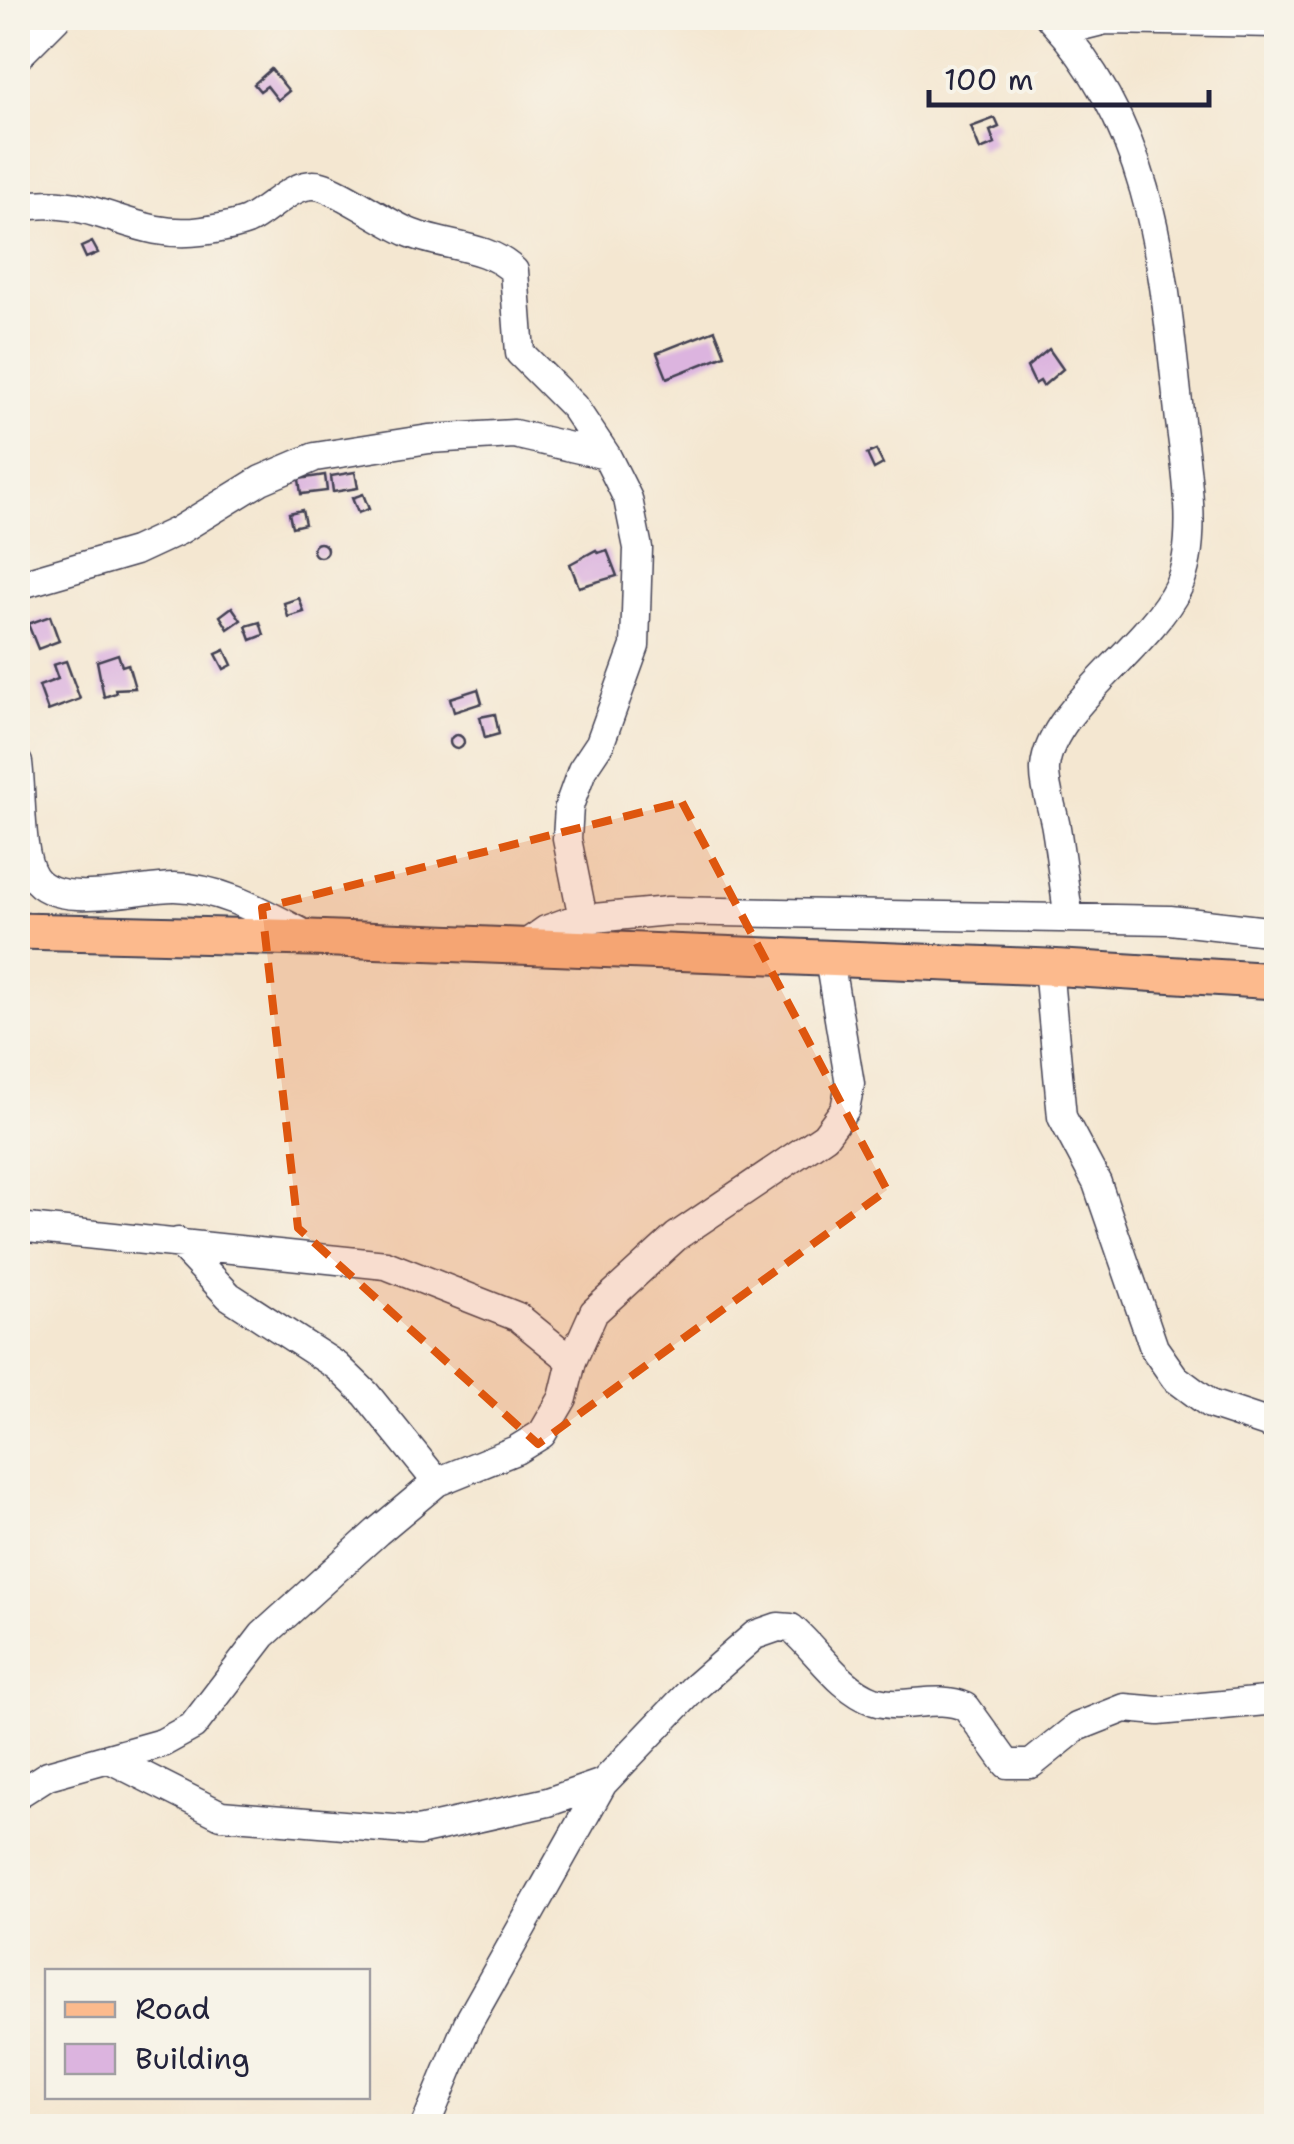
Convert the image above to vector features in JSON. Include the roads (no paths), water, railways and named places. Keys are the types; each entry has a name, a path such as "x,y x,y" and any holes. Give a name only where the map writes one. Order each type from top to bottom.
{"main road":[{"path":"18,931 311,938 1048,967 1276,981"}],"street":[{"path":"18,56 56,18"},
{"path":"1056,24 1106,20 1276,23"},
{"path":"1056,24 1083,54 1142,178 1166,275 1187,461 1188,526 1179,585 1144,636 1050,741 1045,770 1068,918"},
{"path":"18,207 50,200 74,203 134,225 182,234 245,222 301,186 320,186 412,234 502,259 514,271 520,353 574,407 606,455 631,515 638,548 634,646 600,743 582,770 569,806 568,839 583,918"},
{"path":"18,585 135,551 178,531 261,480 315,458 429,439 514,434 606,455"},
{"path":"18,763 24,872 46,889 80,895 174,887 213,892 311,938"},
{"path":"519,949 546,930 583,918 731,911 1170,920 1276,932"},
{"path":"18,1794 48,1775 162,1744 193,1726 263,1635 438,1482 516,1450 542,1434 563,1398 572,1362 594,1312 637,1270 727,1200 826,1136 845,1109 850,1084 830,960"},
{"path":"1048,967 1062,1116 1097,1184 1154,1348 1175,1378 1210,1404 1276,1426"},
{"path":"18,1227 386,1265 518,1317 572,1362"},
{"path":"178,1242 229,1296 337,1366 366,1394 438,1482"},
{"path":"425,2126 468,2022 603,1783 693,1689 755,1636 778,1627 791,1628 857,1692 875,1702 906,1704 929,1700 966,1707 1006,1764 1031,1764 1078,1727 1125,1708 1159,1711 1276,1700"},
{"path":"108,1758 222,1815 418,1831 548,1802 603,1783"}]}
